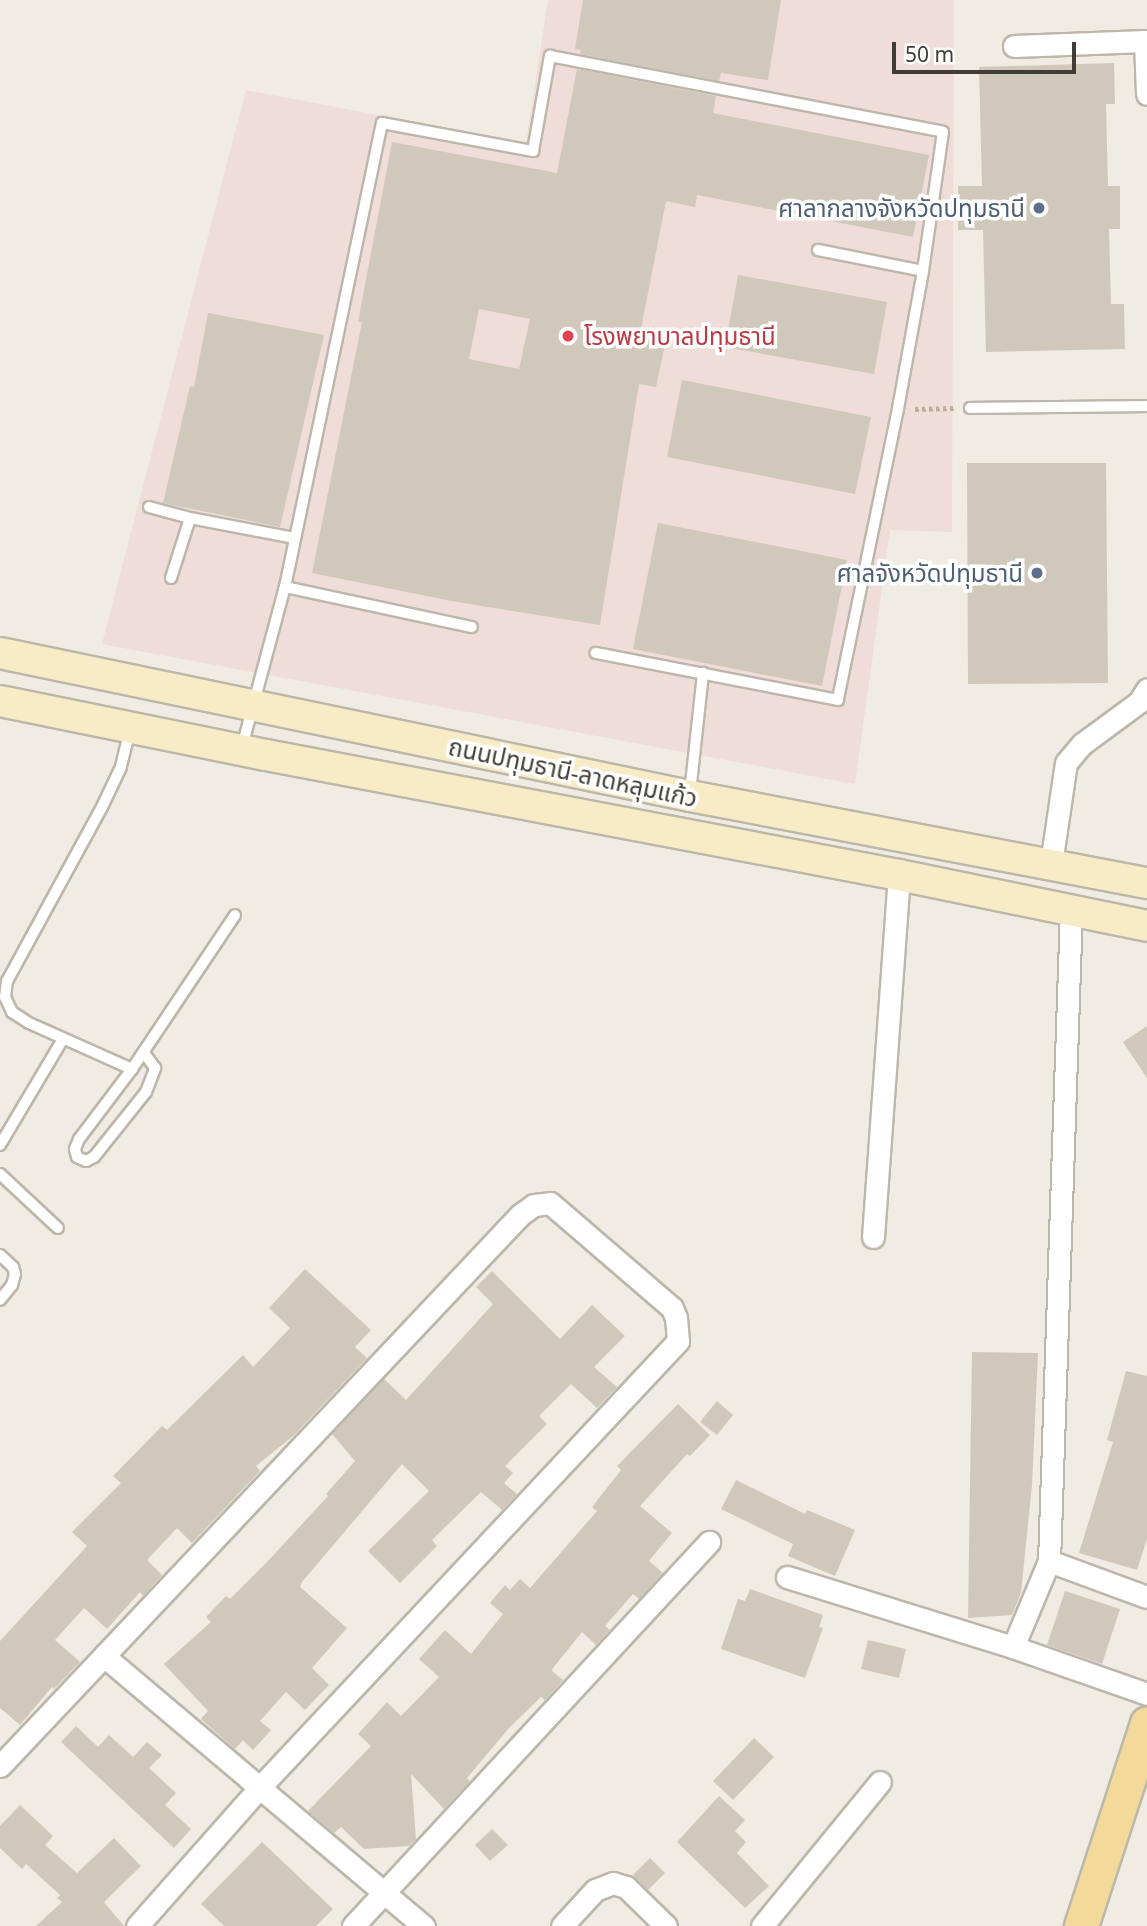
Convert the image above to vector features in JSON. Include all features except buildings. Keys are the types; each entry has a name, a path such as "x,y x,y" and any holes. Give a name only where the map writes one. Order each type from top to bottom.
{"main road":[{"name":"ถนนปทุมธานี-ลาดหลุมแก้ว","path":"0,653 690,796 1147,883"},
{"name":"ถนนปทุมธานี-ลาดหลุมแก้ว","path":"0,701 241,750 899,875 1147,926"},
{"path":"1081,1926 1147,1723"}],"street":[{"path":"1014,46 1145,41 1147,104"},
{"path":"1051,864 1066,763 1082,744 1139,702 1147,689"},
{"path":"873,1237 899,875"},
{"path":"1013,1647 1049,1561 1071,909"},
{"path":"0,1766 520,1215 534,1205 550,1203 672,1308 676,1318 678,1341 261,1786 137,1926"},
{"path":"352,1926 709,1542"},
{"path":"1049,1561 1147,1597"},
{"path":"787,1577 1013,1647 1147,1694"},
{"path":"104,1656 424,1926"},
{"path":"762,1926 880,1782"},
{"path":"562,1926 595,1890 613,1883 626,1886 666,1926"}],"lane":[{"path":"241,750 255,707 285,587 382,123 533,150 550,56 943,132 923,271 898,409 838,700 596,653"},
{"path":"818,250 923,271"},
{"path":"970,408 1147,406"},
{"path":"149,507 190,518 295,538"},
{"path":"171,579 190,518"},
{"path":"285,587 472,627"},
{"path":"690,796 703,673"},
{"path":"131,727 121,766 102,807 7,981 5,997 12,1012 63,1039 132,1069"},
{"path":"144,1053 155,1068 146,1092 94,1157 86,1161 77,1157 75,1149 79,1139 144,1053 235,915"},
{"path":"0,1146 63,1039"},
{"path":"0,1174 58,1228"},
{"path":"0,1255 13,1267 15,1274 12,1284 0,1300"}],"path":[{"path":"898,409 970,408"}],"shaded area":[{"name":"โรงพยาบาลปทุมธานี","path":"548,0 954,0 952,532 890,530 855,784 102,644 246,90 526,143"}],"place":[{"name":"ศาลากลางจังหวัดปทุมธานี","path":"1039,208"},
{"name":"โรงพยาบาลปทุมธานี","path":"568,336"},
{"name":"ศาลจังหวัดปทุมธานี","path":"1037,573"}]}
